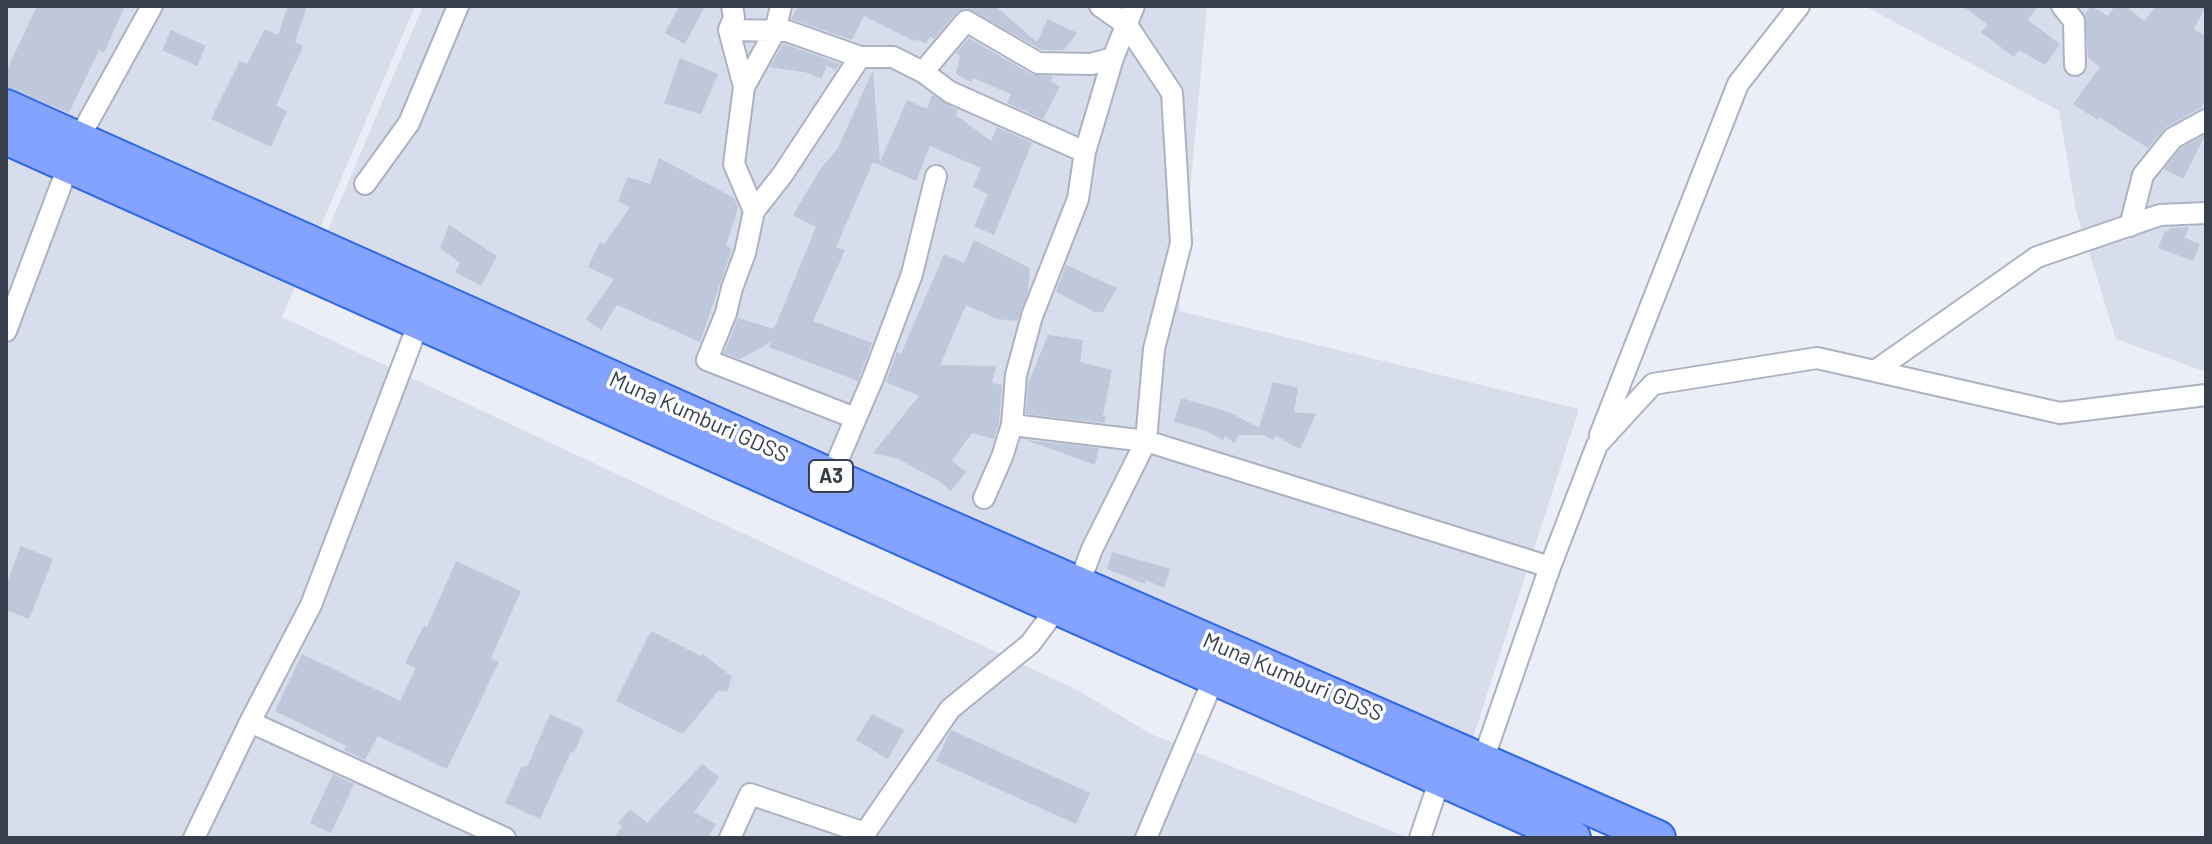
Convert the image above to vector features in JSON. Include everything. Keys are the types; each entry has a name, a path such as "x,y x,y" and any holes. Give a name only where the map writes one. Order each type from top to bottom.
{"highway":[{"name":"Muna Kumburi GDSS","path":"6,107 73,152 419,322 1068,596 1483,760 1658,838"},
{"name":"Muna Kumburi GDSS","path":"6,137 73,152 831,476 1068,596 1214,678 1573,838"}],"street":[{"path":"6,331 73,152 152,6"},
{"path":"365,184 409,123 458,6"},
{"path":"732,6 734,17 729,30 744,87"},
{"path":"754,211 734,164 744,87 775,31 781,6"},
{"path":"730,838 750,794 863,835 950,709 1030,644 1068,596 1146,441 1154,349 1181,243 1172,93 1130,15 1100,6"},
{"path":"1483,760 1550,567 1738,84 1799,6"},
{"path":"2062,6 2074,21 2075,65"},
{"path":"984,498 1012,425 1020,361 1032,316 1078,199 1085,152 1113,58 1130,15"},
{"path":"923,72 966,21 1038,63 1091,64 1113,58"},
{"path":"729,30 787,31 860,57 893,57 923,72 950,92 1085,152"},
{"path":"855,418 707,360 745,253 754,211 783,174 860,57"},
{"path":"2130,226 2143,175 2173,138 2206,120"},
{"path":"831,476 912,274 936,176"},
{"path":"1875,371 2037,257 2160,215 2206,213"},
{"path":"194,838 311,605 419,322"},
{"path":"1597,445 1653,384 1817,358 2060,413 2206,395"},
{"path":"1012,425 1146,441 1550,567"},
{"path":"1146,838 1214,678"},
{"path":"250,722 505,838"},
{"path":"1420,838 1440,779"}],"shaded area":[{"path":"6,6 415,6 282,317 1077,690 1151,734 1409,838 6,838"},
{"path":"423,6 1207,6 1179,311 1579,409 1473,738 1176,606 1119,585 322,244"},
{"path":"1865,6 2206,6 2206,372 2116,339 2076,210 2059,111"}],"building":[{"path":"37,6 125,6 104,53 99,50 69,113 6,87 6,72"},
{"path":"288,6 307,6 295,42 303,46 276,106 287,111 271,147 211,119 240,61 247,64 265,29 278,35"},
{"path":"679,6 705,6 685,44 665,33"},
{"path":"798,6 995,6 1037,42 1048,19 1077,33 1064,50 1042,50 966,8 957,12 934,39 930,36 926,44 864,16 852,40 791,19"},
{"path":"1963,6 2038,6 2028,20 2060,44 2045,65 2019,50 2014,57 1981,32 1988,25"},
{"path":"2091,6 2108,16 2115,6 2126,6 2144,21 2156,6 2206,6 2194,29 2206,36 2206,98 2201,108 2166,127 2148,148 2073,104 2100,67 2088,58 2085,14"},
{"path":"171,30 206,46 197,66 162,50"},
{"path":"969,38 1031,74 1053,76 1051,82 1060,86 1043,119 1007,103 1011,94 956,74 960,56 956,53"},
{"path":"783,44 840,64 836,70 827,66 821,79 809,73 770,67"},
{"path":"680,58 718,74 701,114 664,103"},
{"path":"873,70 880,162 907,100 927,109 932,95 958,110 956,115 991,141 997,127 1032,143 994,235 974,226 988,194 973,187 981,168 930,146 916,181 873,162 836,247 845,250 813,321 872,343 858,381 769,347 771,342 740,359 724,353 738,318 774,329 816,227 793,215 821,168 838,148"},
{"path":"2205,135 2183,179 2164,169 2181,148"},
{"path":"659,158 734,198 738,208 726,246 732,249 700,342 617,305 601,330 586,319 614,279 588,267 600,242 604,244 630,207 618,201 628,177 650,184"},
{"path":"449,225 497,256 481,286 455,272 460,263 440,248"},
{"path":"2189,227 2185,238 2200,244 2193,261 2158,248 2165,231"},
{"path":"974,240 1030,268 1028,292 1017,321 997,319 966,305 940,365 996,366 992,383 1002,385 999,423 994,439 972,433 952,461 966,472 951,491 898,459 873,453 919,396 886,382 897,352 901,354 944,254 964,263"},
{"path":"1066,265 1117,288 1103,312 1095,312 1056,292"},
{"path":"1048,335 1083,340 1080,362 1112,370 1104,423 1026,414 1028,384"},
{"path":"1273,382 1298,388 1294,412 1316,414 1300,449 1276,436 1273,440 1264,435 1239,435 1234,443 1225,436 1223,440 1204,430 1174,422 1181,398 1229,412 1259,428"},
{"path":"1026,440 1099,448 1095,465"},
{"path":"21,546 53,559 29,619 6,610 6,585"},
{"path":"1112,552 1170,569 1164,588 1107,569"},
{"path":"456,561 521,591 491,658 499,662 447,769 378,736 365,760 344,750 346,746 275,711 302,654 400,701 416,668 405,663 424,625 427,627"},
{"path":"651,631 701,656 703,654 732,677 727,692 719,690 683,734 616,701"},
{"path":"550,714 584,730 540,819 505,803 522,766 527,767"},
{"path":"872,714 904,730 888,759 856,740"},
{"path":"951,730 1090,793 1076,824 936,761"},
{"path":"702,764 719,777 694,812 716,824 708,838 613,838 622,827 618,823 630,809 647,823"},
{"path":"333,774 354,784 331,833 310,823"}]}
